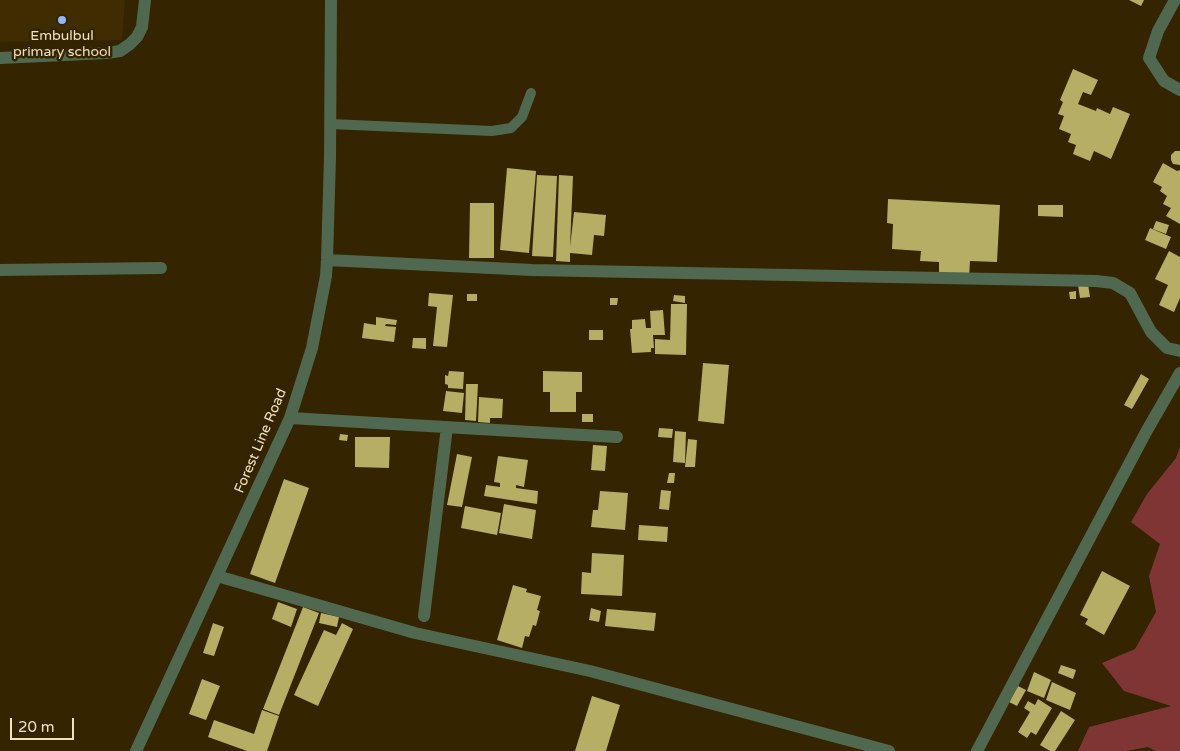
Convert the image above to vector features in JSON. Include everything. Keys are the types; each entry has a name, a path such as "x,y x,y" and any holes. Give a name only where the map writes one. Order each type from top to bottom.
{"street":[{"path":"0,58 107,54 120,51 137,37 142,27 145,0"},
{"name":"Forest Line Road","path":"136,751 290,418 312,348 326,276 327,260 331,0"},
{"path":"1175,0 1158,31 1149,58 1164,81 1180,90"},
{"path":"327,260 532,270 1096,281 1113,284 1130,293 1151,332 1167,348 1180,351"},
{"path":"0,270 161,268"},
{"path":"978,751 1146,432 1180,373"},
{"path":"290,418 617,437"},
{"path":"424,616 446,427"},
{"path":"217,576 416,633 590,671 889,751"}],"lane":[{"path":"330,124 492,131 511,128 522,117 530,93"}],"shaded area":[{"name":"Embulbul primary school","path":"0,0 125,0 122,40 0,42"},
{"path":"1180,447 1180,751 1155,751 1148,747 1126,751 1078,751 1089,727 1171,706 1124,691 1102,663 1135,649 1156,612 1149,576 1160,544 1131,522 1147,494 1176,458"}],"building":[{"path":"1129,0 1144,0 1141,6"},
{"path":"1073,69 1098,80 1091,95 1083,92 1078,104 1096,111 1097,108 1110,114 1113,107 1130,114 1111,159 1094,151 1090,161 1073,154 1076,145 1068,142 1071,134 1059,129 1064,116 1058,114 1063,102 1060,100"},
{"path":"1175,151 1180,151 1180,165 1173,164 1171,160 1171,155"},
{"path":"1163,163 1177,171 1180,170 1180,224 1166,216 1171,208 1163,204 1167,196 1160,191 1162,187 1153,182"},
{"path":"507,168 536,171 529,253 500,250"},
{"path":"537,175 557,176 553,257 532,256"},
{"path":"559,175 573,176 570,247 574,212 606,215 604,236 594,235 592,255 570,253 570,262 556,261"},
{"path":"888,199 1000,205 997,262 970,261 969,278 939,276 939,262 920,261 921,251 892,249 893,224 887,223"},
{"path":"470,203 494,203 494,258 469,258"},
{"path":"1038,205 1063,205 1063,217 1038,216"},
{"path":"1156,221 1169,225 1166,234 1153,229"},
{"path":"1150,228 1171,237 1166,249 1145,240"},
{"path":"1169,251 1180,257 1180,298 1174,312 1159,305 1168,285 1155,279"},
{"path":"1088,284 1090,297 1080,298 1078,285"},
{"path":"1076,291 1076,299 1070,299 1069,292"},
{"path":"429,293 453,295 447,347 433,346 437,307 428,306"},
{"path":"467,294 477,294 477,301 467,301"},
{"path":"674,295 685,296 685,303 673,301"},
{"path":"610,298 618,298 617,305 610,305"},
{"path":"671,304 687,304 686,355 655,354 655,339 670,340"},
{"path":"663,310 665,335 653,335 654,348 651,348 651,352 632,353 630,329 632,329 632,320 645,319 646,328 651,328 650,311"},
{"path":"376,317 397,320 396,325 386,324 385,326 396,327 394,342 362,338 364,323 376,325"},
{"path":"589,330 603,330 603,340 589,340"},
{"path":"413,338 426,338 426,349 412,348"},
{"path":"703,363 729,365 724,424 698,421"},
{"path":"449,371 464,372 463,389 448,388 448,385 445,384 445,375 448,376"},
{"path":"543,371 582,372 582,392 576,392 576,412 550,412 550,392 543,392"},
{"path":"1141,374 1149,379 1132,409 1124,405"},
{"path":"466,384 478,384 476,421 465,420"},
{"path":"446,391 464,393 462,413 443,411"},
{"path":"479,397 503,399 502,418 490,418 490,423 478,422"},
{"path":"582,414 593,414 593,422 582,422"},
{"path":"659,428 673,429 672,438 658,437"},
{"path":"675,431 686,432 685,463 673,462"},
{"path":"340,434 348,435 347,441 339,440"},
{"path":"355,437 390,437 389,468 355,467"},
{"path":"688,439 697,440 695,467 685,467"},
{"path":"593,445 607,446 605,471 591,470"},
{"path":"457,454 472,457 462,507 447,505"},
{"path":"498,456 528,460 524,487 516,485 516,488 538,491 537,504 484,496 486,485 500,487 500,483 494,482"},
{"path":"669,473 675,473 674,483 667,483"},
{"path":"284,479 309,488 275,583 250,574"},
{"path":"661,490 671,491 669,510 659,509"},
{"path":"600,491 628,493 625,530 591,527 593,510 598,510"},
{"path":"504,504 536,510 532,539 499,533"},
{"path":"465,506 501,513 497,535 461,528"},
{"path":"639,525 668,527 667,542 638,540"},
{"path":"592,553 624,555 622,596 581,594 582,572 591,573"},
{"path":"1102,571 1130,586 1104,635 1085,624 1088,619 1080,615"},
{"path":"513,585 527,589 526,592 541,596 537,610 540,611 536,626 533,625 529,637 525,636 522,648 497,640"},
{"path":"278,602 297,609 291,627 272,619"},
{"path":"303,607 319,613 279,715 263,709"},
{"path":"591,608 601,611 599,622 589,620"},
{"path":"607,609 656,613 654,631 605,626"},
{"path":"321,613 339,617 337,627 319,623"},
{"path":"213,623 224,627 214,656 203,653"},
{"path":"342,623 353,629 318,706 294,695 324,630 336,635"},
{"path":"1061,665 1076,670 1073,679 1058,673"},
{"path":"1034,672 1051,680 1044,698 1027,691"},
{"path":"202,679 220,686 206,720 189,714"},
{"path":"1052,682 1076,693 1070,710 1046,700"},
{"path":"1018,686 1026,690 1017,706 1009,702"},
{"path":"592,696 620,705 606,751 575,751"},
{"path":"1038,699 1052,708 1036,735 1031,732 1027,738 1018,732 1030,712 1024,708 1028,701 1035,705"},
{"path":"262,710 279,716 267,751 247,751 208,737 214,720 254,734"},
{"path":"1061,711 1075,720 1055,751 1050,751 1040,745"}],"place":[{"name":"Embulbul primary school","path":"62,20"}]}
